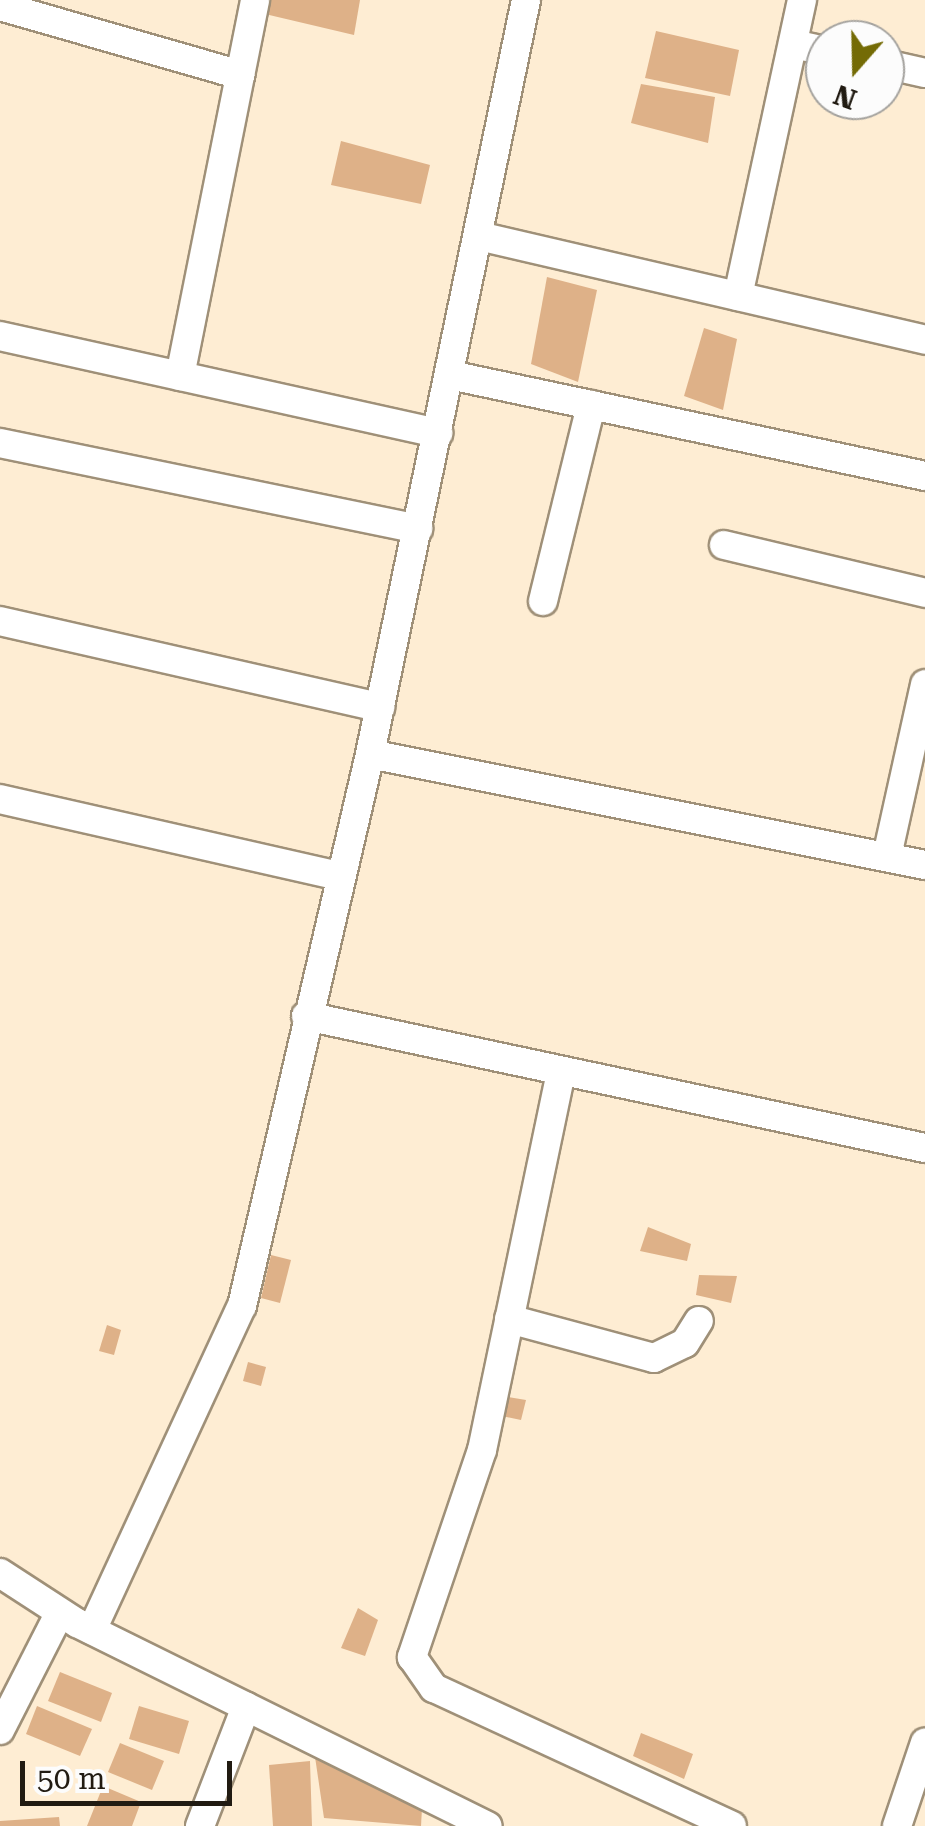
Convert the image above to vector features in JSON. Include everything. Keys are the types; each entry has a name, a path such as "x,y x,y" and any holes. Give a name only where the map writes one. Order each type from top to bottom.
{"street":[{"path":"180,376 255,0"},
{"path":"92,1630 242,1306 306,1016 370,754 526,0"},
{"path":"738,296 802,0"},
{"path":"0,6 240,75"},
{"path":"793,44 805,47"},
{"path":"479,236 925,340"},
{"path":"0,336 438,433"},
{"path":"450,376 925,476"},
{"path":"543,601 591,405"},
{"path":"0,443 418,529"},
{"path":"724,545 925,593"},
{"path":"0,621 380,707"},
{"path":"887,856 925,684"},
{"path":"370,754 925,865"},
{"path":"0,799 340,876"},
{"path":"306,1016 925,1148"},
{"path":"561,1072 463,1519 412,1656 420,1675 732,1826"},
{"path":"509,1319 654,1358 685,1344 699,1321"},
{"path":"0,1573 60,1614 246,1707 444,1816 488,1826"},
{"path":"0,1730 60,1614"},
{"path":"200,1826 246,1707"},
{"path":"897,1826 925,1742"}],"building":[{"path":"269,0 360,0 354,35 265,14"},
{"path":"656,31 739,50 730,96 645,78"},
{"path":"641,84 715,97 708,143 631,123"},
{"path":"341,141 430,165 421,204 331,185"},
{"path":"547,277 597,290 578,382 531,364"},
{"path":"704,328 737,339 723,410 684,396"},
{"path":"648,1227 691,1244 687,1261 640,1251"},
{"path":"271,1255 291,1260 280,1303 261,1298"},
{"path":"699,1275 737,1276 731,1303 696,1295"},
{"path":"107,1325 121,1330 114,1355 99,1351"},
{"path":"248,1362 266,1367 261,1386 243,1381"},
{"path":"501,1396 526,1400 521,1420 497,1415"},
{"path":"358,1608 378,1620 365,1656 341,1648"},
{"path":"60,1672 112,1693 101,1722 48,1701"},
{"path":"37,1706 92,1729 80,1756 26,1734"},
{"path":"139,1706 189,1721 179,1754 129,1739"},
{"path":"641,1733 693,1754 684,1779 633,1756"},
{"path":"120,1743 164,1761 152,1790 108,1772"},
{"path":"314,1750 422,1808 421,1826 324,1818"},
{"path":"310,1761 312,1826 273,1826 269,1765"},
{"path":"103,1786 141,1802 132,1826 87,1826"},
{"path":"59,1817 60,1826 0,1826 0,1821"}]}
